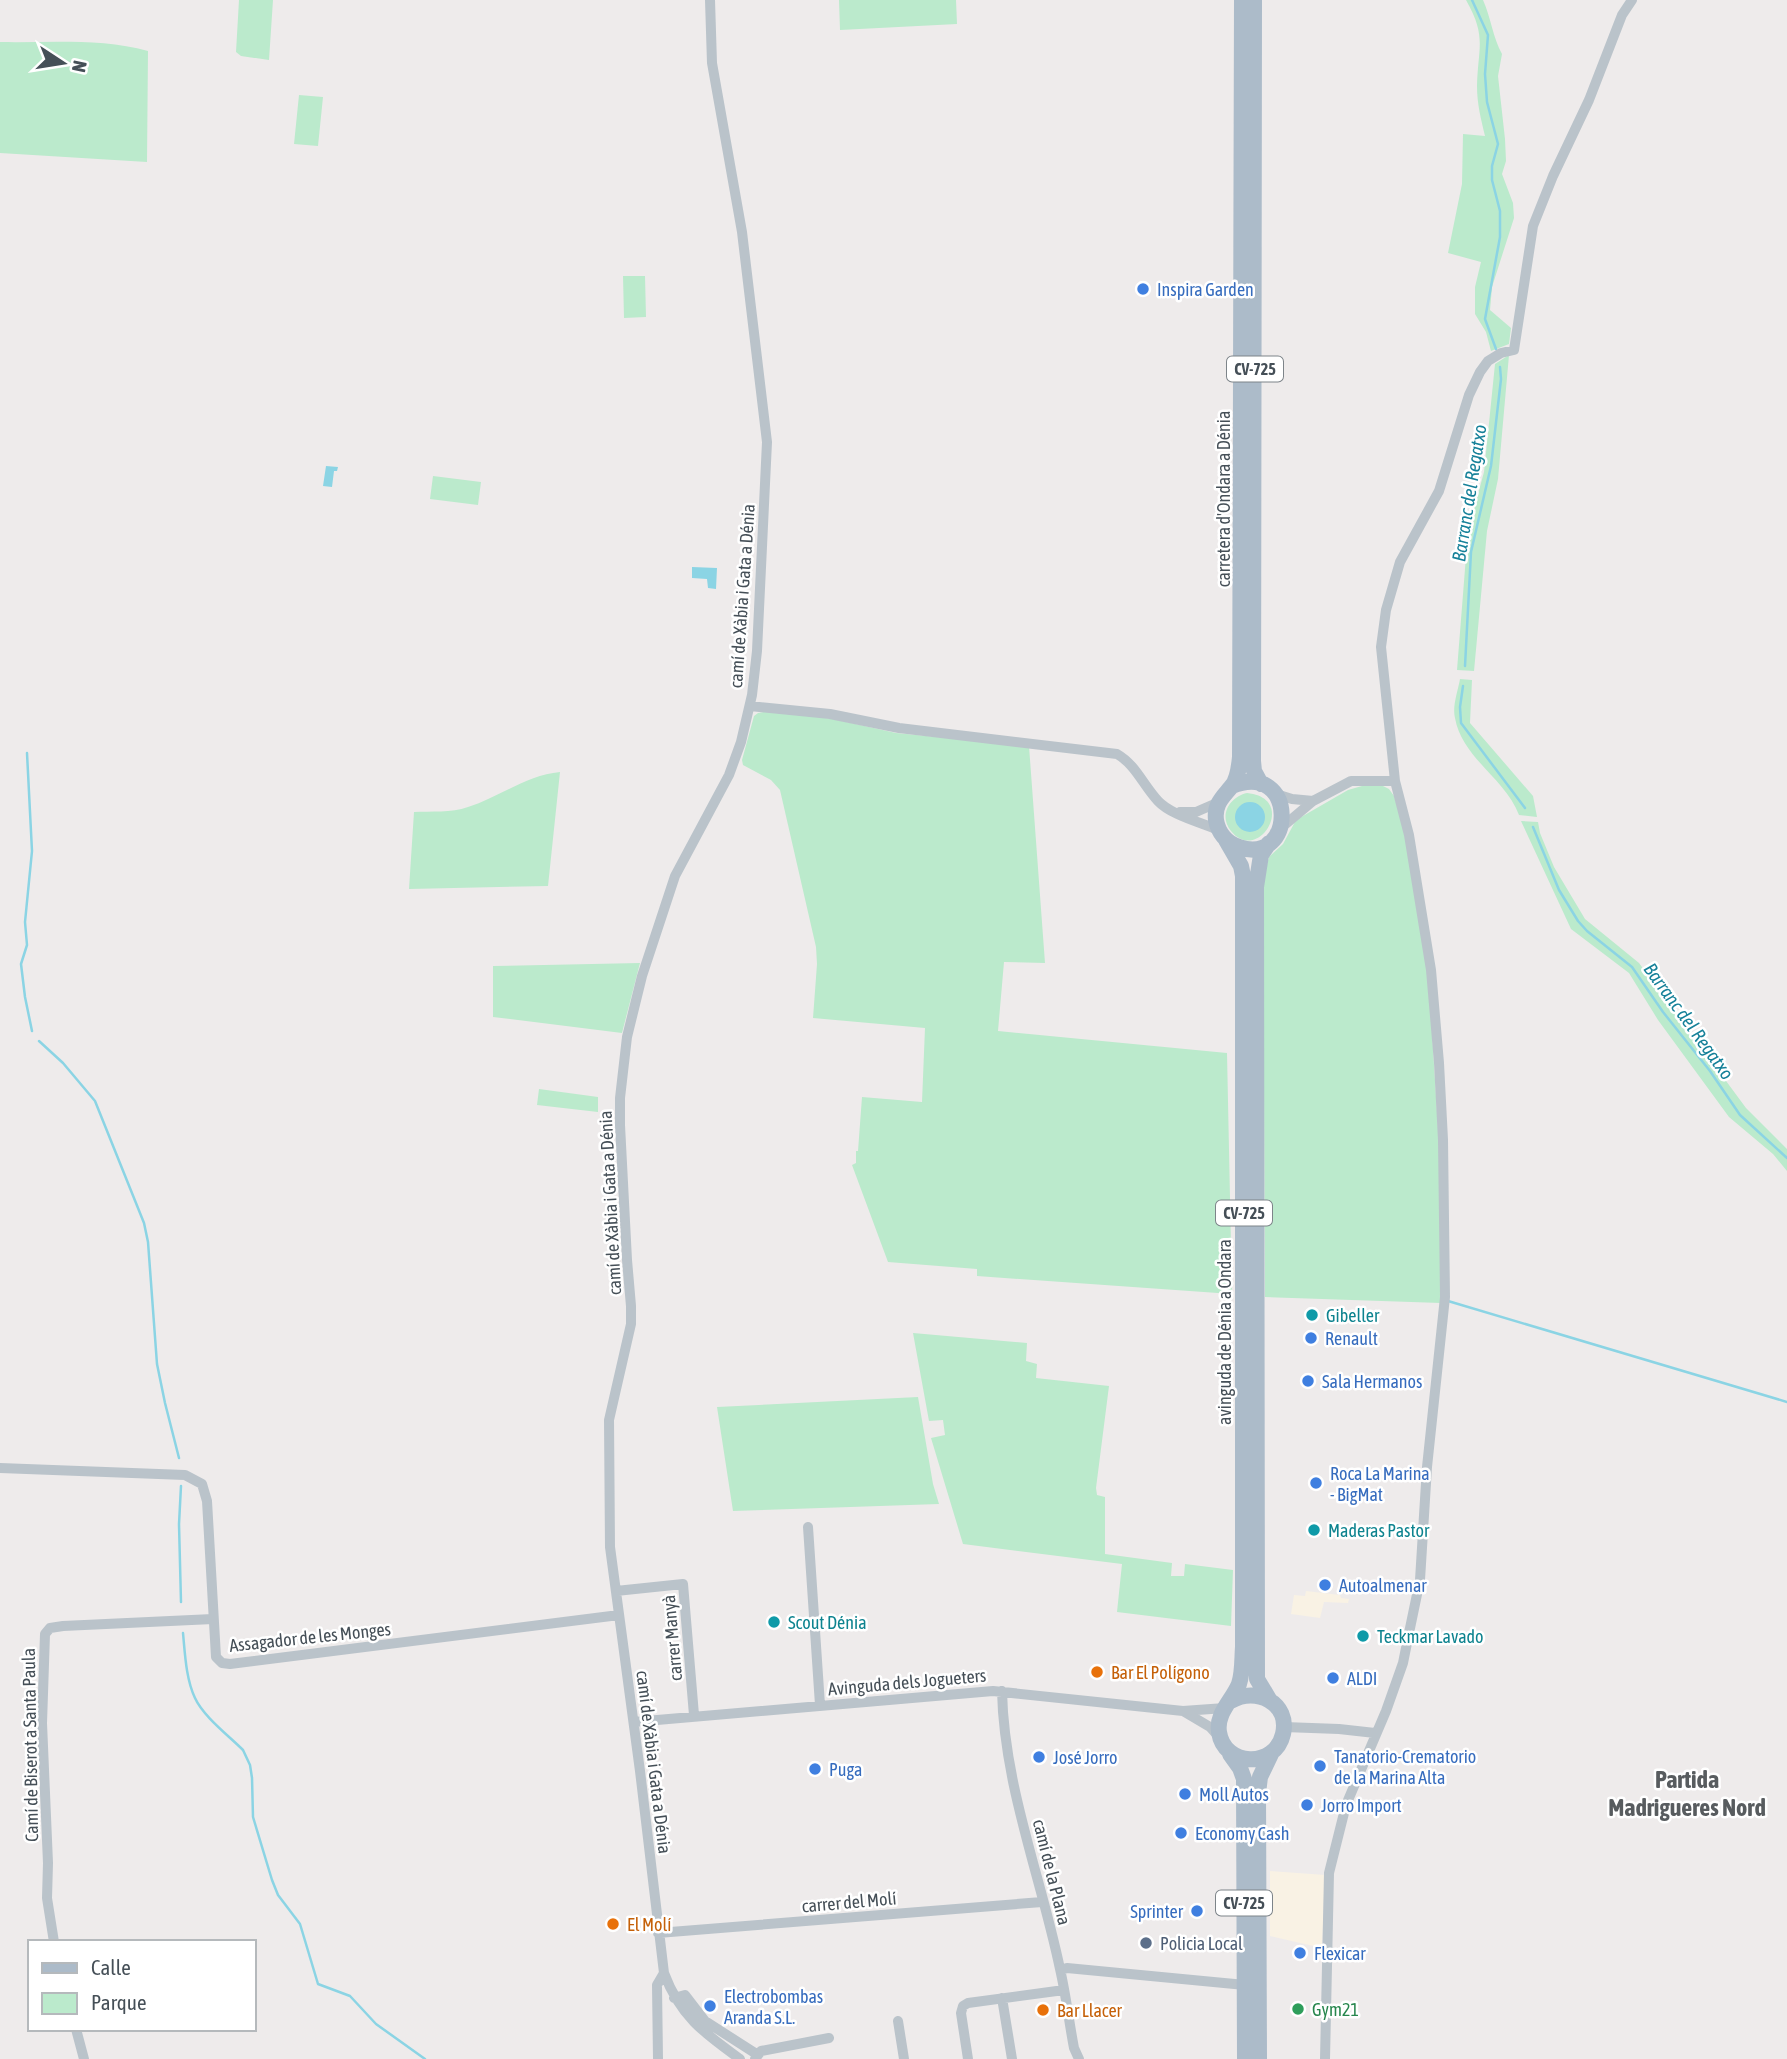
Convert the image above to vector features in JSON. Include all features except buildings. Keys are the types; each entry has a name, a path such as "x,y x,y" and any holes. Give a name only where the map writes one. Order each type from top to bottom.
{"main road":[{"name":"carretera d'Ondara a Dénia","path":"1232,786 1240,757 1242,635 1242,0"},
{"name":"carretera d'Ondara a Dénia","path":"1254,0 1254,771 1268,789"},
{"path":"1232,786 1252,782 1268,789"},
{"name":"CV-725","path":"1223,835 1216,811 1224,793 1232,786"},
{"name":"CV-725","path":"1268,789 1283,810 1280,828 1269,843"},
{"path":"1223,835 1242,849 1252,849 1269,843"},
{"name":"avinguda de Dénia a Ondara","path":"1223,835 1241,866 1243,876 1243,1651 1242,1675 1228,1704"},
{"name":"avinguda de Dénia a Ondara","path":"1269,843 1261,855 1255,887 1257,1679 1269,1699"},
{"path":"1228,1704 1238,1697 1254,1694 1269,1699"},
{"name":"CV-725","path":"1259,2059 1258,1793 1260,1777 1271,1754 1282,1740 1284,1727 1279,1710 1269,1699"},
{"name":"CV-725","path":"1228,1704 1219,1722 1220,1737 1244,1779 1245,2059"},
{"path":"1229,1752 1250,1760 1271,1754"}],"street":[{"name":"camí de Xàbia i Gata a Dénia","path":"710,0 711,55 742,232 767,442 757,651 750,706 735,762 675,876 642,976 627,1037 620,1098 620,1125 631,1324 609,1420 609,1535 664,1973 674,1997 698,2028 740,2059"},
{"path":"1622,0 1622,15"},
{"path":"1325,2059 1329,1872 1346,1805 1386,1711 1403,1663 1420,1580 1426,1481 1445,1297 1443,1140 1431,970 1409,835 1395,781 1381,647 1386,610 1400,562 1439,491 1464,408 1476,380 1492,358 1514,350 1533,226 1589,100 1622,15 1632,0"},
{"path":"750,706 830,714 899,728 1117,754 1132,766 1158,802 1173,812 1223,835"},
{"path":"1280,828 1313,801 1352,781 1395,781"},
{"path":"1268,789 1292,799 1313,801"},
{"path":"1173,812 1196,811 1219,802"},
{"name":"Assagador de les Monges","path":"0,1468 185,1475 202,1484 207,1501 216,1657 230,1664 619,1615"},
{"path":"808,1527 820,1705"},
{"name":"carrer Manyà","path":"615,1591 683,1584 694,1715"},
{"name":"Camí de Biserot a Santa Paula","path":"54,1940 47,1898 42,1723 45,1633 50,1628 63,1626 213,1619"},
{"name":"Avinguda dels Jogueters","path":"634,1722 1002,1691 1183,1711 1228,1704"},
{"name":"camí de la Plana","path":"1002,1691 1004,1723 1020,1811 1061,1970 1074,2048 1079,2059"},
{"name":"Avinguda dels Jogueters","path":"1183,1711 1210,1727 1220,1737"},
{"path":"1284,1727 1375,1733"},
{"name":"carrer del Molí","path":"658,1933 1042,1902"},
{"path":"1061,1970 1245,1985"},
{"path":"657,2059 657,1985 664,1973"},
{"path":"968,2059 961,2013 963,2006 1064,1990"},
{"path":"674,1997 685,1995 705,2021 756,2057 761,2051 829,2038"},
{"path":"1002,1998 1012,2059"},
{"path":"898,2021 904,2059"},
{"path":"77,2031 84,2059"}],"shaded area":[{"path":"1306,1591 1340,1595 1341,1598 1349,1599 1348,1603 1324,1602 1320,1618 1291,1614 1294,1595 1305,1596"},
{"path":"1270,1871 1325,1875 1322,1948 1270,1936"}],"green space":[{"path":"239,0 273,0 269,60 241,56 236,52"},
{"path":"839,0 956,0 957,24 840,30"},
{"path":"1466,0 1483,0 1502,54 1498,76 1506,161 1502,174 1513,203 1514,218 1492,287 1490,310 1511,328 1509,344 1491,351 1486,332 1475,314 1475,287 1481,262 1448,253 1462,184 1463,134 1485,136 1477,93 1479,33"},
{"path":"0,42 112,44 148,51 147,162 0,153"},
{"path":"299,95 323,97 318,146 294,144"},
{"path":"623,276 645,276 646,317 624,318"},
{"path":"1509,355 1498,479 1487,531 1474,671 1457,670 1468,531 1484,472 1495,364"},
{"path":"433,476 481,482 478,505 430,499"},
{"path":"1460,679 1472,680 1470,723 1533,796 1537,817 1519,815 1504,790 1466,745 1454,713"},
{"path":"770,711 833,719 896,733 1029,746 1045,963 1004,962 998,1031 1227,1053 1232,1294 977,1276 977,1269 888,1262 852,1165 856,1163 858,1151 862,1097 922,1102 925,1028 813,1018 816,947 780,790 771,780 743,765 742,760 754,716"},
{"path":"560,772 548,886 409,889 414,812 461,809 536,777"},
{"path":"1381,785 1389,789 1394,796 1405,831 1428,969 1439,1144 1441,1303 1265,1297 1263,880 1269,857 1283,844 1296,820 1348,790"},
{"path":"1247,793 1262,797 1270,806 1272,816 1269,827 1262,835 1252,840 1242,839 1227,825 1228,808 1241,795","holes":["1249,802 1257,805 1262,814 1262,823 1256,829 1246,831"]},
{"path":"1521,821 1538,822 1554,867 1585,919 1639,963 1746,1108 1787,1149 1787,1171 1773,1154 1729,1117 1658,1020 1629,973 1571,929"},
{"path":"640,963 622,1033 493,1017 493,966"},
{"path":"539,1089 598,1097 598,1112 537,1105"},
{"path":"913,1333 1027,1343 1026,1361 1037,1364 1036,1378 1109,1386 1096,1488 1097,1495 1105,1497 1105,1554 1172,1563 1171,1576 1184,1576 1185,1564 1233,1570 1231,1626 1117,1612 1122,1564 963,1544 931,1438 945,1435 943,1420 929,1421"},
{"path":"918,1397 939,1504 733,1511 717,1407"}],"water":[{"path":"326,466 338,467 337,471 334,471 332,487 323,486"},
{"path":"692,567 717,568 716,589 708,588 707,579 692,578"},
{"path":"1250,802 1260,807 1265,817 1260,827 1250,832 1240,827 1235,817 1240,807"}],"waterway":[{"name":"Barranc del Regatxo","path":"1472,0 1488,35 1485,74 1487,102 1498,144 1492,166 1492,180 1500,211 1500,237 1485,319 1496,349"},
{"name":"Barranc del Regatxo","path":"1465,666 1471,552 1491,466 1500,367"},
{"name":"Barranc del Regatxo","path":"1463,686 1461,723 1525,808"},
{"path":"27,753 32,851 25,922 27,945 21,964 32,1031"},
{"name":"Barranc del Regatxo","path":"1533,827 1559,890 1578,921 1632,967 1740,1115 1787,1158"},
{"path":"39,1041 63,1063 95,1101 144,1223 148,1242 157,1364 179,1458"},
{"path":"1448,1301 1787,1402"},
{"path":"181,1486 181,1602"},
{"path":"183,1633 188,1675 195,1698 210,1719 243,1750 250,1765 253,1817 272,1880 278,1895 300,1924 318,1984 350,1996 376,2024 425,2059"}],"place":[{"name":"Inspira Garden","path":"1143,289"},
{"name":"Gibeller","path":"1312,1315"},
{"name":"Renault","path":"1311,1338"},
{"name":"Sala Hermanos","path":"1308,1381"},
{"name":"Roca La Marina - BigMat","path":"1316,1483"},
{"name":"Maderas Pastor","path":"1314,1530"},
{"name":"Autoalmenar","path":"1325,1585"},
{"name":"Scout Dénia","path":"774,1622"},
{"name":"Teckmar Lavado","path":"1363,1636"},
{"name":"Bar El Polígono","path":"1097,1672"},
{"name":"ALDI","path":"1333,1678"},
{"name":"José Jorro","path":"1039,1757"},
{"name":"Tanatorio-Crematorio de la Marina Alta","path":"1320,1766"},
{"name":"Puga","path":"815,1769"},
{"name":"Moll Autos","path":"1185,1794"},
{"name":"Jorro Import","path":"1307,1805"},
{"name":"Economy Cash","path":"1181,1833"},
{"name":"Sprinter","path":"1197,1911"},
{"name":"El Molí","path":"613,1924"},
{"name":"Policia Local","path":"1146,1943"},
{"name":"Flexicar","path":"1300,1953"},
{"name":"Electrobombas Aranda S.L.","path":"710,2006"},
{"name":"Gym21","path":"1298,2009"},
{"name":"Bar Llacer","path":"1043,2010"}],"district":[{"name":"Partida Madrigueres Nord","path":"1687,1793"}]}
